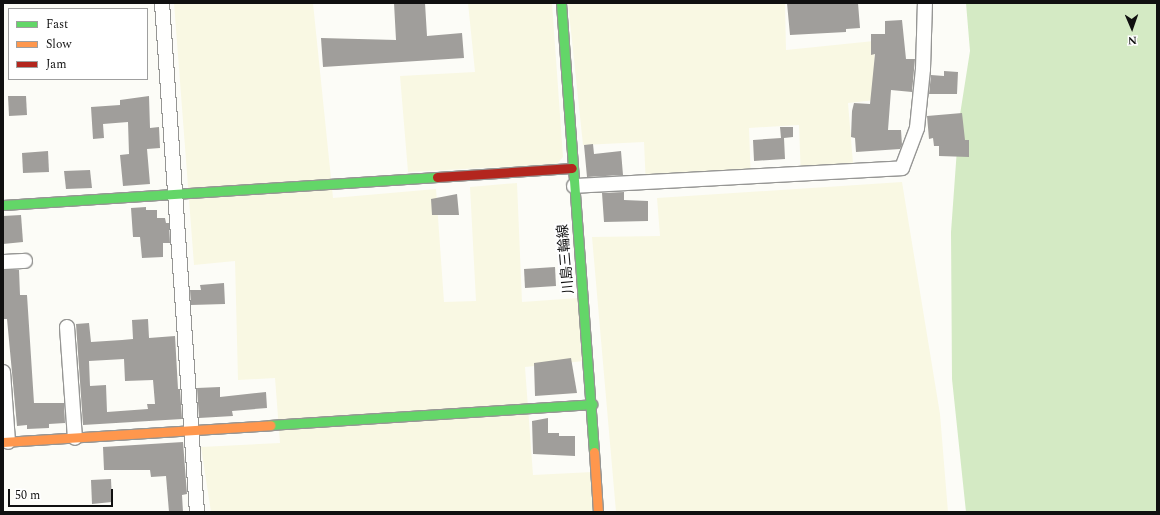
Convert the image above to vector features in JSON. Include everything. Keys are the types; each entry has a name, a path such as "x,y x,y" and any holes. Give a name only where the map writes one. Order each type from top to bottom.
{"street":[{"path":"162,3 190,431 197,512"},
{"name":"川島三輪線","path":"561,3 572,168 592,404 598,512"},
{"path":"574,186 902,168 917,128 923,69 925,3"},
{"path":"3,205 572,168"},
{"path":"3,262 25,261"},
{"path":"67,326 75,438"},
{"path":"3,372 6,442 592,404"}],"green space":[{"path":"174,3 313,3 333,198 436,189 444,302 476,301 470,187 517,183 522,302 578,298 584,361 525,367 533,475 593,472 594,512 211,512 201,447 280,443 275,378 238,380 235,261 194,265"},
{"path":"468,3 552,3 563,157 557,164 408,172 400,76 475,72"},
{"path":"568,3 785,3 786,50 874,41 876,100 848,103 854,175 801,178 799,125 749,128 751,182 646,187 644,142 583,145"},
{"path":"966,3 1157,3 1157,512 966,512 952,379 951,232 959,121 970,51"},
{"path":"902,182 940,414 948,512 616,512 592,237 660,236 657,198"}],"building":[{"path":"394,3 425,3 427,36 462,33 464,58 323,67 321,38 396,40"},
{"path":"787,3 858,3 860,28 846,29 846,32 790,35"},
{"path":"902,20 906,59 915,59 912,92 891,90 888,130 901,130 902,145 900,149 856,152 855,138 851,137 852,111 854,103 870,104 875,54 871,55 871,34 885,34 885,21"},
{"path":"944,71 958,72 957,94 929,94 931,75 944,76"},
{"path":"8,96 26,96 27,115 9,116"},
{"path":"149,96 150,128 159,127 160,148 147,149 150,184 123,186 120,155 129,154 128,122 103,124 104,138 93,139 91,107 120,105 120,100"},
{"path":"962,113 965,140 969,140 969,157 939,156 939,146 934,146 933,138 929,139 927,116"},
{"path":"780,127 793,127 793,137 784,138 785,159 754,161 753,140 781,138"},
{"path":"593,144 594,154 621,151 623,175 587,177 584,145"},
{"path":"48,151 49,172 23,173 22,153"},
{"path":"90,170 92,188 66,189 64,171"},
{"path":"624,192 624,200 648,201 648,221 604,222 602,193"},
{"path":"457,194 459,215 432,215 431,199"},
{"path":"146,207 146,210 157,210 157,218 165,218 166,223 169,223 170,243 163,243 163,257 142,258 140,237 133,237 131,208"},
{"path":"21,215 23,242 3,244 3,216"},
{"path":"555,267 556,286 525,288 524,269"},
{"path":"3,270 19,270 20,295 27,295 34,403 64,403 65,423 49,424 49,428 27,429 27,425 17,426 7,319 3,319"},
{"path":"224,283 225,304 191,305 190,290 201,290 200,285"},
{"path":"148,319 149,338 175,336 178,389 180,389 182,419 83,425 76,324 89,323 91,342 122,340 133,339 132,320","holes":["124,359 125,381 153,380 155,404 147,404 148,409 107,412 106,385 90,386 89,361"]},
{"path":"571,358 577,393 535,396 534,363"},
{"path":"220,387 220,397 266,392 267,408 232,411 233,416 199,418 197,388"},
{"path":"548,418 548,433 559,433 559,436 575,436 575,456 533,454 532,421"},
{"path":"183,442 187,494 182,495 183,512 169,512 166,476 151,477 150,470 104,470 103,447"},
{"path":"111,479 112,502 92,504 91,480"}],"traffic: fast":[{"path":"561,3 594,452"},
{"path":"3,205 437,177"},
{"path":"270,425 592,404"}],"traffic: slow":[{"path":"3,442 270,425"},
{"path":"594,452 598,512"}],"traffic: jam":[{"path":"437,177 572,168"}]}
